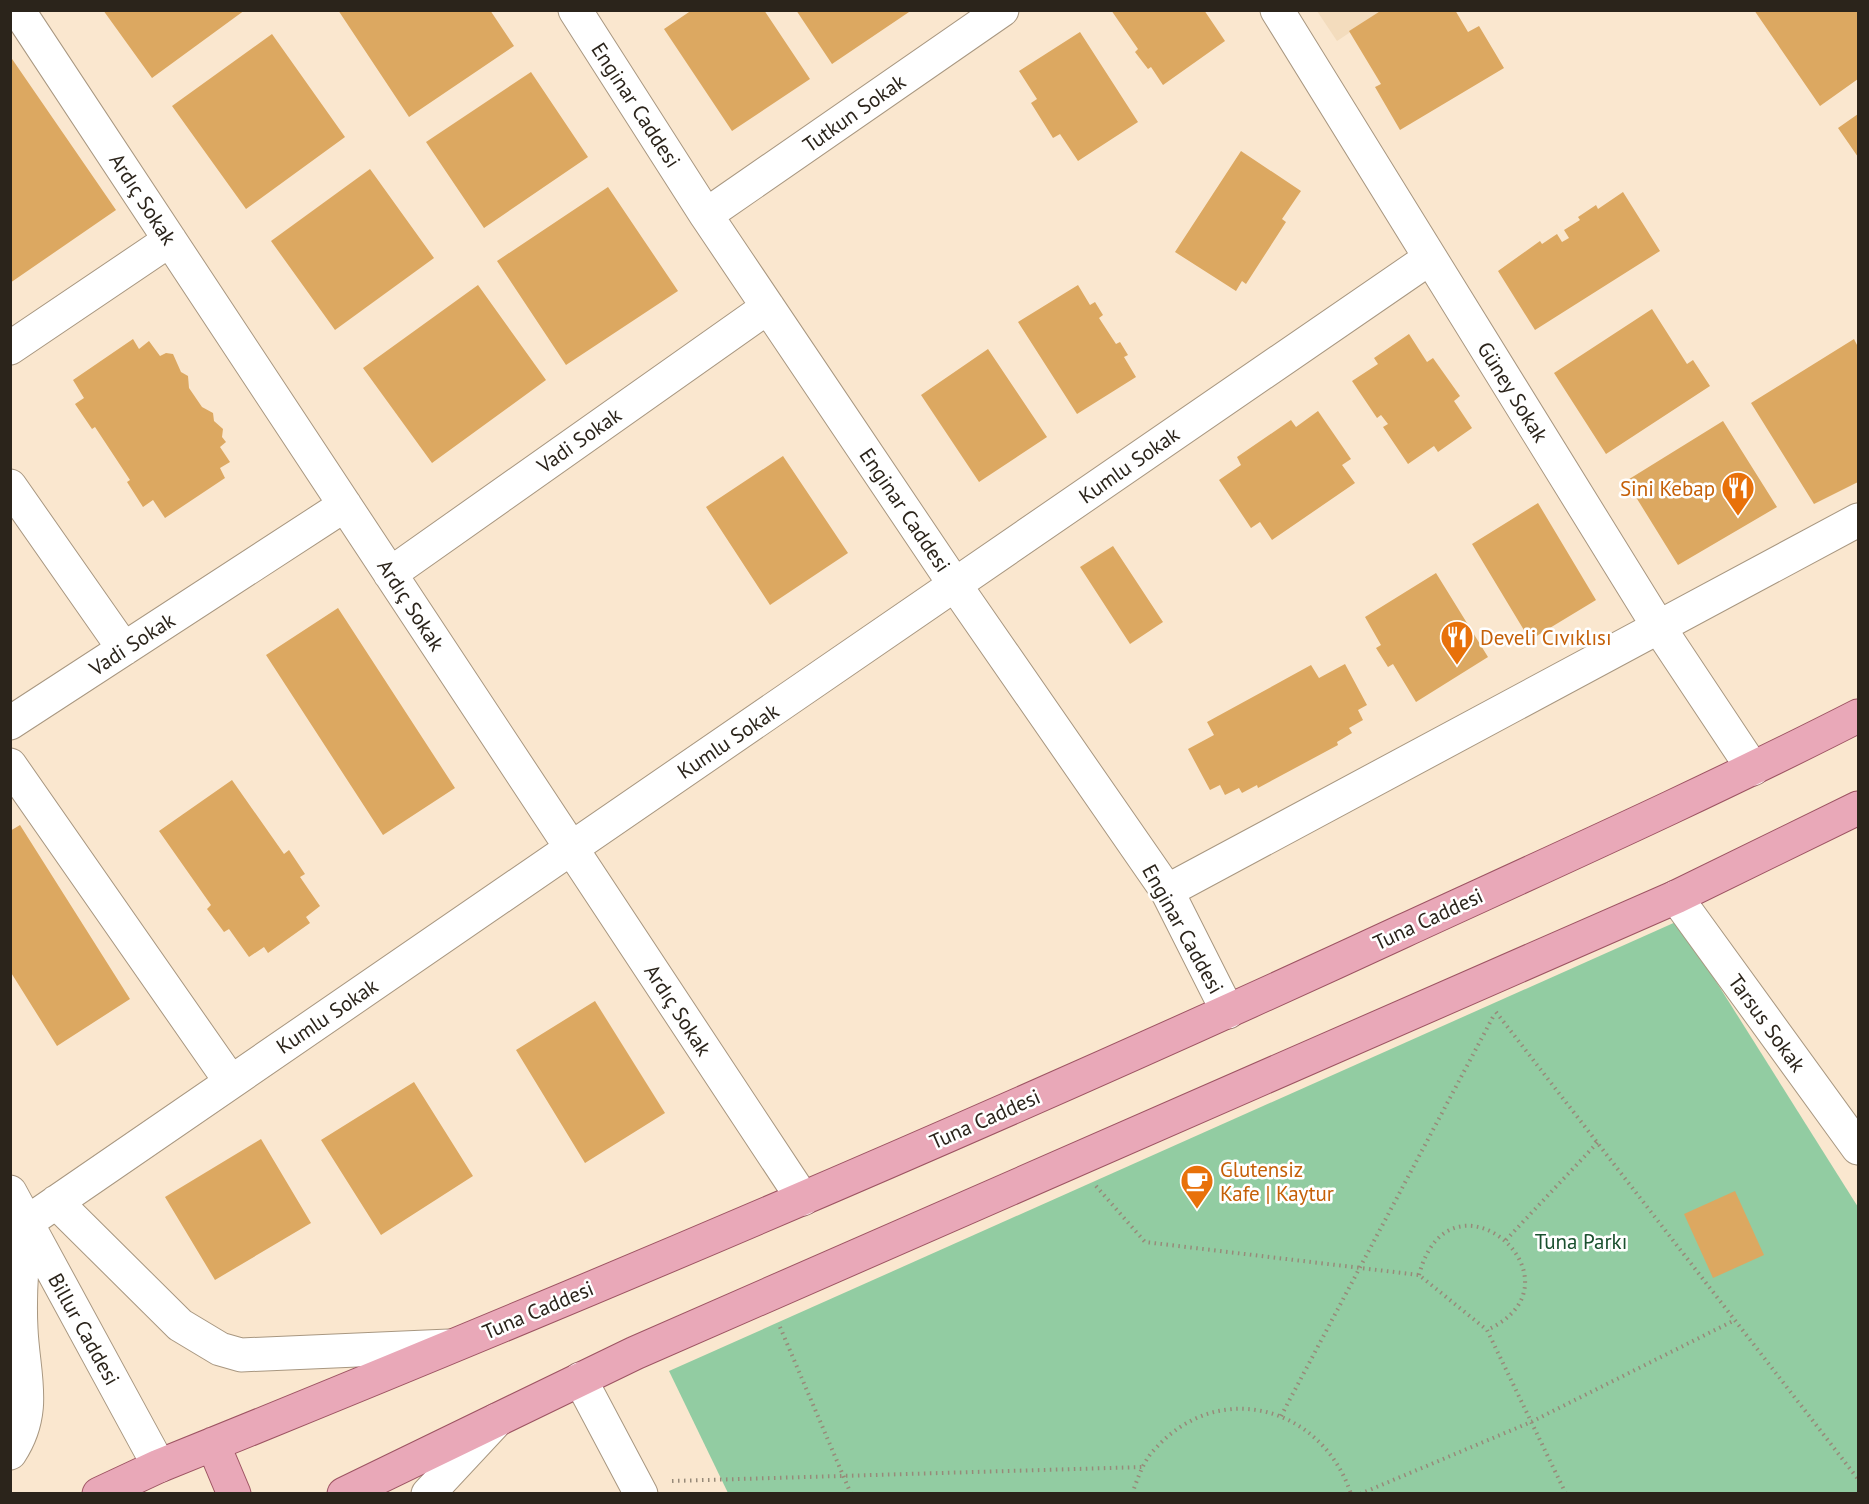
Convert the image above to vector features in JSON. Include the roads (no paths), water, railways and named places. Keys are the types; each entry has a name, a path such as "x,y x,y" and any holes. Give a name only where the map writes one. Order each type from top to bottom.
{"main road":[{"name":"Tuna Caddesi","path":"116,1490 159,1466 454,1346 803,1199 1228,1012 1753,770 1858,716"},
{"path":"344,1494 580,1379 1676,897 1858,808"},
{"path":"213,1444 234,1494"}],"street":[{"name":"Ardıç Sokak","path":"18,10 803,1199"},
{"name":"Enginar Caddesi","path":"575,10 706,215 955,585 1167,891 1228,1012"},
{"name":"Tutkun Sokak","path":"706,215 1002,10"},
{"name":"Güney Sokak","path":"1277,10 1658,626 1753,770"},
{"path":"10,348 170,240"},
{"name":"Kumlu Sokak","path":"26,1223 1430,258"},
{"name":"Vadi Sokak","path":"390,574 768,307"},
{"path":"10,486 124,649"},
{"name":"Vadi Sokak","path":"10,723 345,505"},
{"path":"1167,891 1858,520"},
{"path":"10,765 231,1082"},
{"name":"Tarsus Sokak","path":"1676,897 1858,1148"},
{"name":"Billur Caddesi","path":"10,1192 159,1466"},
{"path":"56,1202 180,1325 220,1349 241,1355 454,1346"},
{"path":"10,1454 19,1441 28,1411 21,1329 21,1275 26,1223"},
{"path":"580,1379 638,1488"},
{"path":"428,1494 498,1419"}],"place":[{"name":"Sini Kebap","path":"1738,517"},
{"name":"Develi Cıvıklısı","path":"1457,666"},
{"name":"Glutensiz Kafe | Kaytur","path":"1197,1210"}],"park label":[{"name":"Tuna Parkı","path":"1581,1241"}]}
